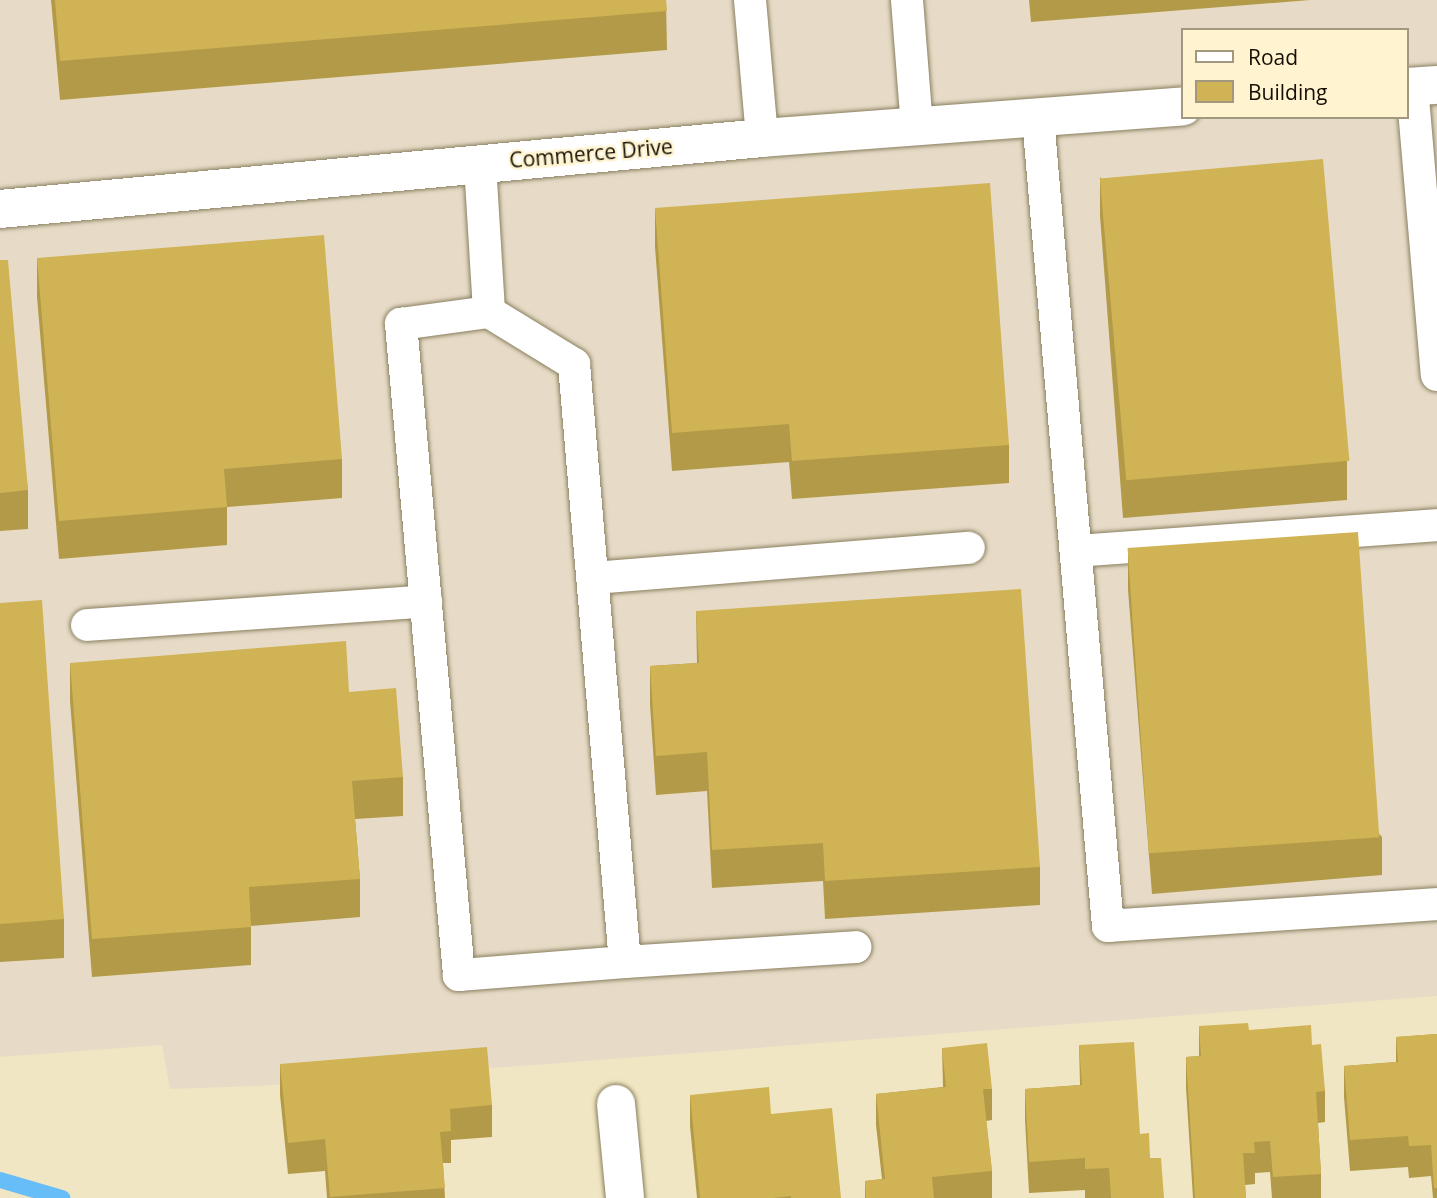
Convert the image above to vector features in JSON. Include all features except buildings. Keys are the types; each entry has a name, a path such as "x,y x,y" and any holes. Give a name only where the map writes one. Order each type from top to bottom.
{"street":[{"name":"Commerce Drive","path":"0,209 762,138 1182,106"},
{"path":"616,1104 625,1198"}],"lane":[{"path":"750,0 762,138"},
{"path":"907,0 917,126"},
{"path":"1419,86 1437,375"},
{"path":"1038,118 1108,926 1437,904"},
{"path":"480,164 489,312"},
{"path":"625,962 574,364 489,312 401,324 459,975 856,947"},
{"path":"1076,551 1437,525"},
{"path":"594,578 969,548"},
{"path":"86,625 426,601"}],"shaded area":[{"path":"0,0 1437,0 1437,996 259,1086 170,1089 162,1045 0,1057"}],"waterway":[{"path":"0,1180 62,1198"}]}
